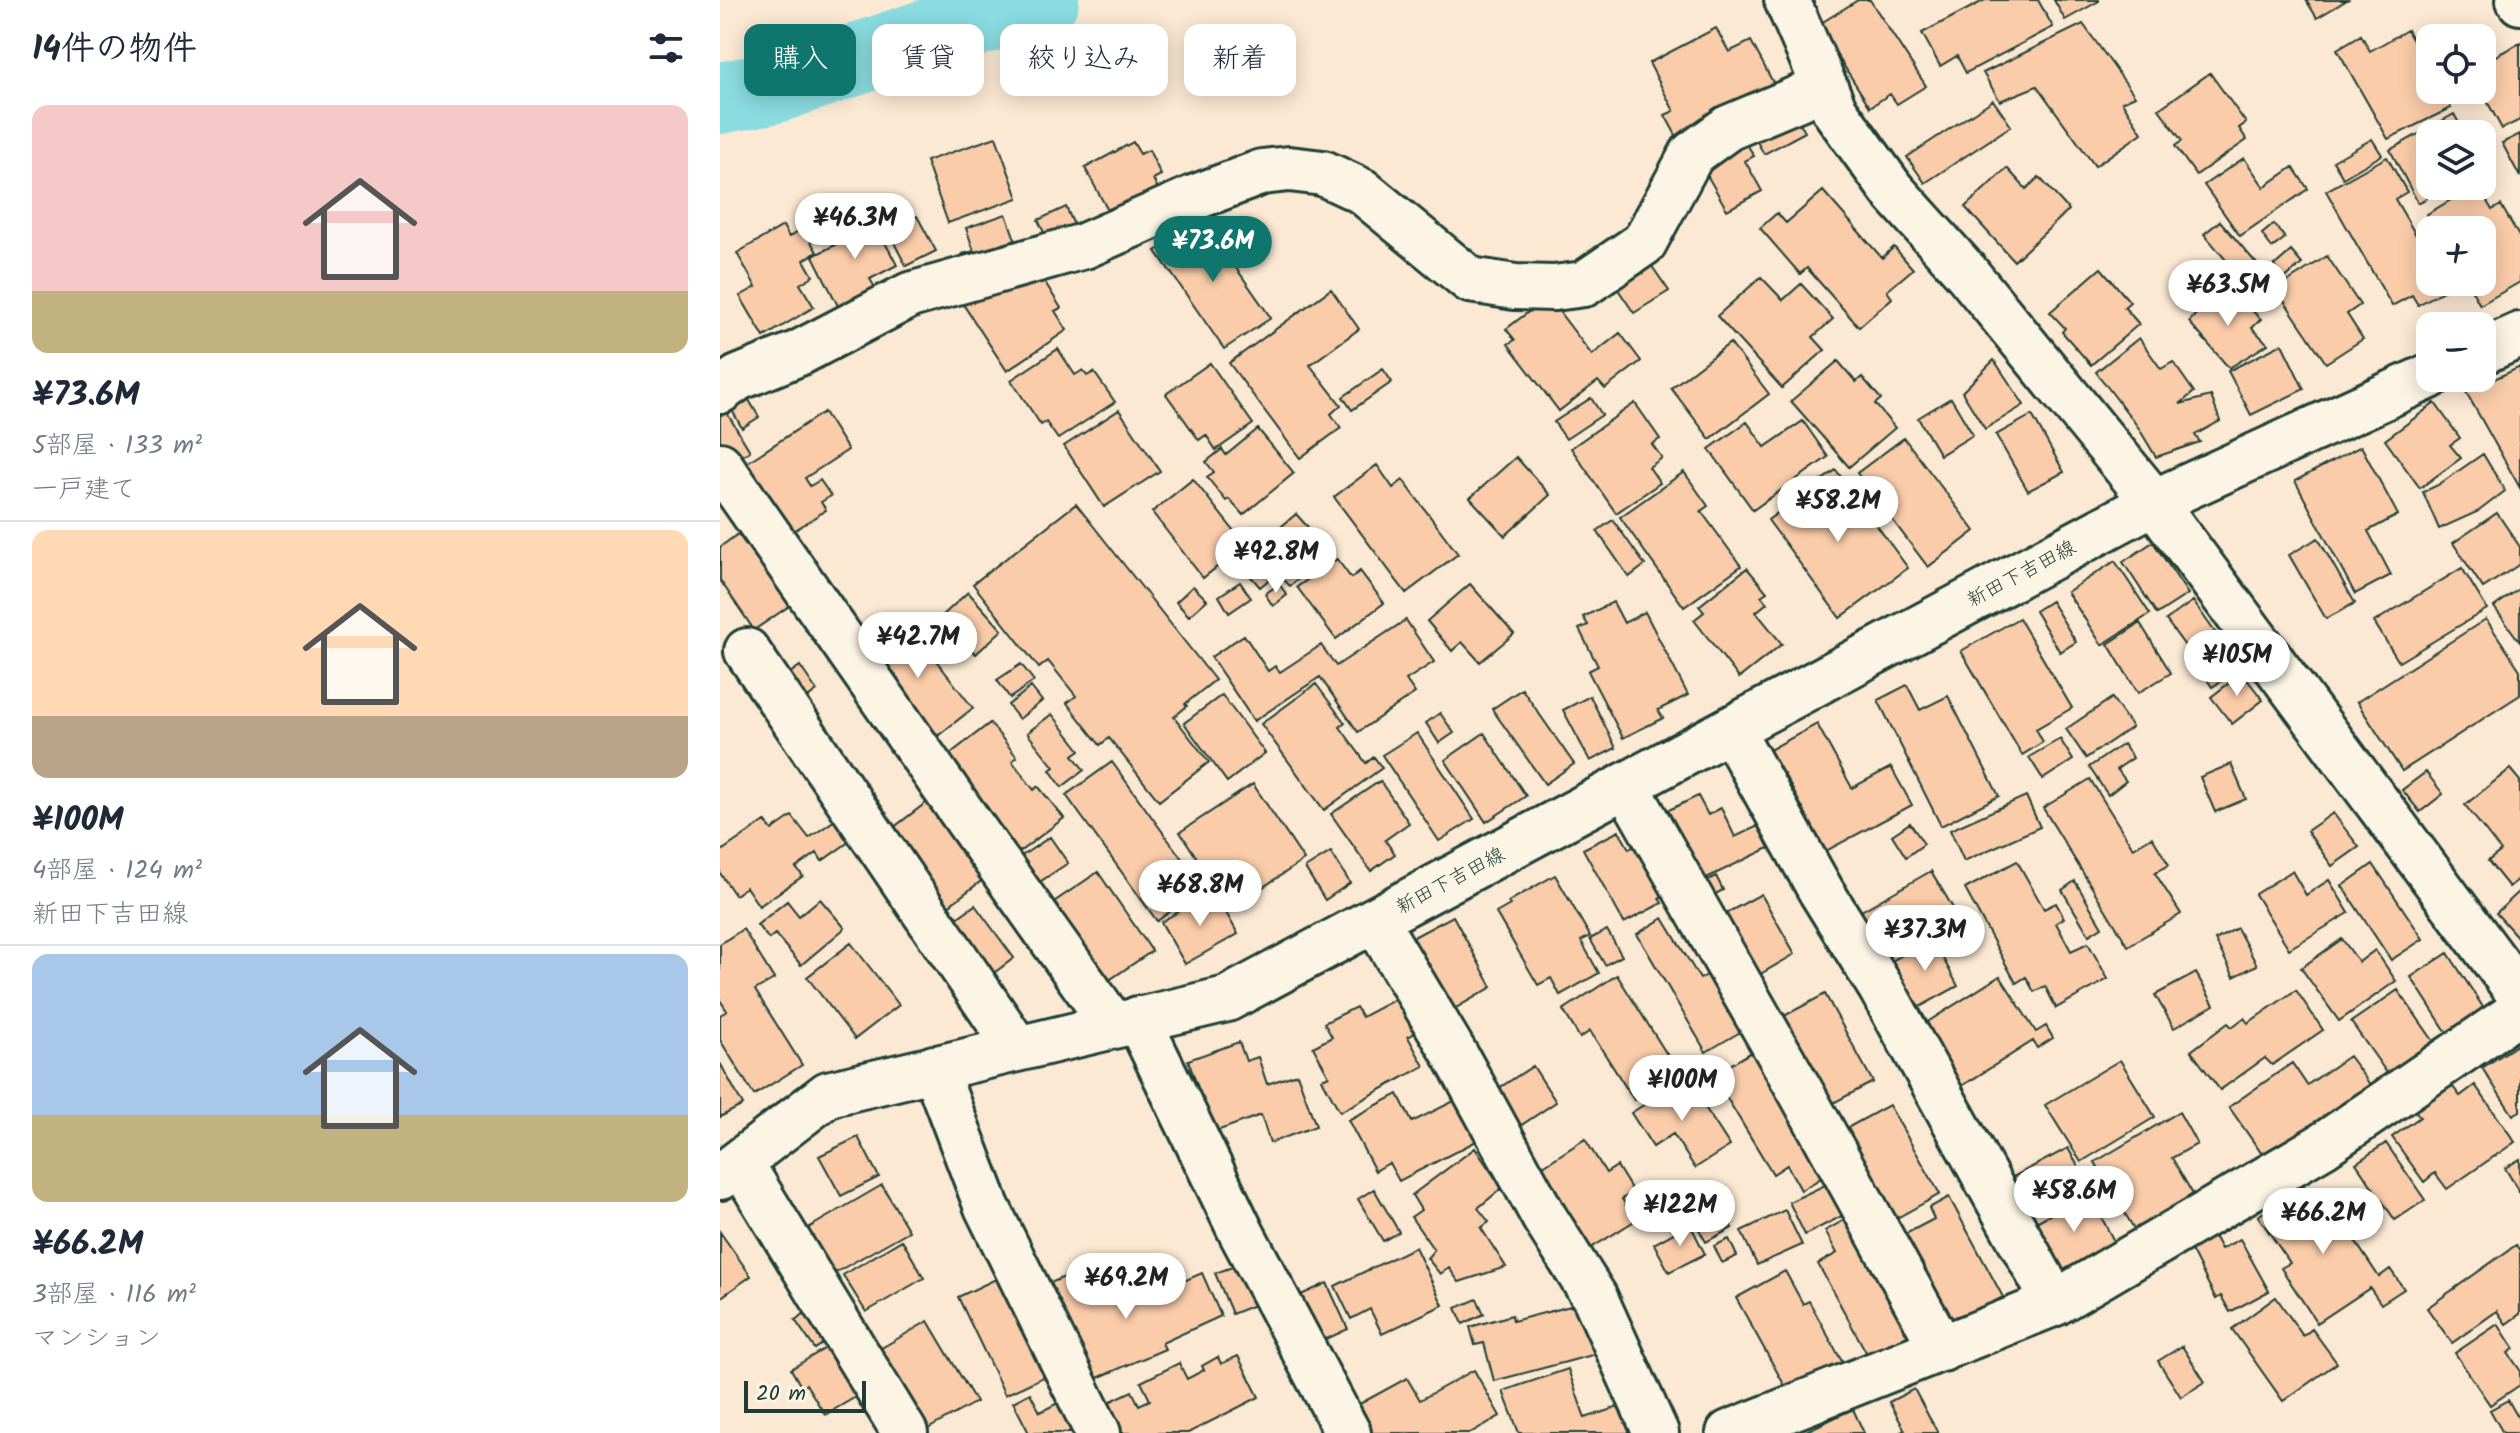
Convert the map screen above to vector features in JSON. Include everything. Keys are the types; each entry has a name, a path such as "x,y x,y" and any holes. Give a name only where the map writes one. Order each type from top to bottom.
{"street":[{"path":"1787,0 1835,111 1892,190 1965,271 2154,502 2520,995"},
{"path":"720,391 738,378 799,353 910,295 1084,246 1262,172 1289,169 1323,173 1362,191 1470,280 1515,287 1554,288 1584,284 1644,243 1692,154 1728,128 1825,87"},
{"path":"2496,346 2520,335"},
{"name":"新田下吉田線","path":"730,1169 828,1094 1227,999 2154,502 2416,382"},
{"path":"720,465 970,824 1126,1022 1348,1433"},
{"path":"747,651 1017,1048"},
{"path":"1731,729 1821,891 1881,988 2055,1303"},
{"path":"1626,785 1802,1094 1942,1349"},
{"path":"1375,920 1456,1056 1544,1217 1595,1298 1656,1433"},
{"path":"1729,1433 2055,1303 2322,1146 2520,1011"},
{"path":"934,1068 987,1207 1098,1433"},
{"path":"730,1169 905,1433"}],"building":[{"path":"1858,0 1870,0 1926,86 1897,104 1890,94 1870,107 1818,25"},
{"path":"1985,0 2038,0 2053,27 1966,73 1957,56 1940,66 1922,33"},
{"path":"2054,0 2099,0 2099,1 2065,20"},
{"path":"2306,0 2347,0 2317,18"},
{"path":"2083,24 2135,96 2122,102 2142,133 2095,166 2037,86 2000,101 1983,73"},
{"path":"1716,28 1729,52 1751,41 1776,88 1678,139 1665,115 1674,111 1649,63"},
{"path":"2407,30 2416,46 2416,104 2449,104 2451,108 2427,120 2416,120 2416,125 2388,139 2337,49 2361,35 2370,51"},
{"path":"2520,43 2520,120 2502,129 2489,104 2496,104 2496,56"},
{"path":"2210,73 2246,123 2239,128 2247,140 2196,175 2175,146 2182,141 2159,109"},
{"path":"1993,100 2011,126 1925,183 1907,157"},
{"path":"1792,108 1805,132 1764,154 1751,131"},
{"path":"2454,114 2457,120 2443,120"},
{"path":"1740,132 1754,156 1745,161 1762,191 1727,210 1696,156"},
{"path":"2520,134 2520,177 2502,143"},
{"path":"2416,135 2416,199 2390,150"},
{"path":"996,137 1018,198 948,223 926,161"},
{"path":"2372,139 2382,155 2343,178 2333,161"},
{"path":"1133,142 1140,154 1149,150 1161,175 1153,179 1160,192 1112,218 1085,168"},
{"path":"2387,157 2407,192 2395,199 2416,235 2416,296 2434,296 2418,305 2412,295 2392,306 2326,191"},
{"path":"2244,158 2264,187 2293,167 2308,189 2240,236 2204,185"},
{"path":"2007,168 2026,189 2039,177 2069,210 2014,261 1965,207"},
{"path":"1823,191 1882,258 1894,247 1913,269 1887,291 1892,298 1859,327 1807,268 1800,274 1760,228 1777,213 1786,223"},
{"path":"2451,200 2486,200 2492,210 2501,205 2520,238 2520,282 2496,296 2496,216 2427,214"},
{"path":"1066,207 1078,234 1051,247 1038,220"},
{"path":"870,214 897,265 870,279 876,289 839,308 813,256 835,245 830,234"},
{"path":"1006,214 1021,256 966,269 962,254 974,251 966,228"},
{"path":"917,216 936,251 906,266 888,231"},
{"path":"1202,219 1271,318 1224,349 1156,251"},
{"path":"2220,221 2263,271 2247,285 2204,234"},
{"path":"2274,224 2285,238 2272,248 2262,234"},
{"path":"783,226 789,237 803,228 817,252 804,260 813,276 800,284 814,307 764,337 740,296 756,287 737,253"},
{"path":"2291,251 2302,264 2284,279 2274,266"},
{"path":"2327,256 2360,305 2347,314 2363,339 2326,363 2276,289"},
{"path":"1649,262 1669,291 1634,313 1615,285"},
{"path":"2101,268 2130,302 2124,307 2139,324 2091,365 2062,332 2065,328 2050,312"},
{"path":"1761,277 1783,300 1801,284 1833,319 1813,337 1825,350 1782,388 1717,316"},
{"path":"1043,279 1061,308 1055,311 1067,330 1007,371 961,301"},
{"path":"2220,286 2241,309 2245,304 2261,319 2252,328 2268,344 2229,368 2189,322"},
{"path":"1331,289 1359,329 1310,365 1341,405 1331,414 1341,428 1300,458 1229,363"},
{"path":"2475,296 2496,296 2480,305"},
{"path":"1548,297 1592,355 1620,333 1641,361 1605,389 1598,381 1559,411 1508,344 1515,340 1506,329"},
{"path":"2139,338 2161,369 2173,362 2194,392 2180,404 2211,396 2220,421 2195,435 2200,442 2156,457 2138,427 2096,372"},
{"path":"1730,343 1769,394 1710,439 1671,388"},
{"path":"2282,344 2304,389 2251,415 2228,371"},
{"path":"1058,349 1075,375 1083,370 1087,376 1094,372 1115,402 1058,439 1046,422 1041,425 1011,380"},
{"path":"1994,360 2024,405 1985,429 1962,392"},
{"path":"1838,361 1856,382 1862,377 1881,399 1875,404 1895,428 1849,467 1791,401"},
{"path":"1210,363 1253,424 1216,450 1206,435 1199,440 1166,394"},
{"path":"2520,367 2520,488 2466,392 2496,392 2496,378"},
{"path":"1383,369 1392,382 1352,410 1343,397"},
{"path":"746,395 759,417 742,428 729,405"},
{"path":"1591,398 1602,415 1566,439 1554,422"},
{"path":"1951,398 1973,435 1940,455 1918,418"},
{"path":"1635,403 1660,439 1652,444 1662,458 1649,467 1660,483 1616,513 1571,448"},
{"path":"2435,403 2460,438 2450,445 2461,458 2420,488 2385,440"},
{"path":"724,408 750,451 732,462 720,442 720,411"},
{"path":"1119,410 1160,471 1104,507 1064,446"},
{"path":"824,412 848,450 805,478 810,486 820,480 831,496 821,502 826,510 786,536 740,467"},
{"path":"2032,415 2064,472 2028,491 1996,435"},
{"path":"1803,421 1828,457 1753,510 1709,449 1747,422 1765,447"},
{"path":"1258,429 1294,473 1243,515 1229,499 1226,501 1207,477 1214,472 1206,462 1222,449 1226,455"},
{"path":"1904,438 1975,531 1928,567 1857,473"},
{"path":"2361,446 2398,515 2368,531 2391,575 2355,594 2295,481"},
{"path":"2483,454 2505,491 2479,511 2439,529 2423,492"},
{"path":"1516,457 1550,495 1505,536 1470,498"},
{"path":"1377,465 1393,488 1403,480 1458,554 1406,593 1334,497"},
{"path":"1836,470 1908,568 1840,618 1768,520"},
{"path":"1684,472 1708,506 1701,511 1741,566 1684,607 1620,517"},
{"path":"1193,479 1245,545 1203,578 1152,512"},
{"path":"1076,504 1215,680 1174,717 1209,762 1159,801 1109,738 1100,745 1067,703 1076,696 1048,661 1039,668 973,584"},
{"path":"2497,513 2520,547 2520,564 2483,588 2453,543"},
{"path":"1296,514 1330,552 1290,586 1277,573 1260,587 1239,563"},
{"path":"1613,520 1645,565 1629,577 1597,531"},
{"path":"738,534 753,555 763,549 798,600 754,630 720,580 720,547"},
{"path":"2318,538 2355,603 2326,619 2289,555"},
{"path":"2153,542 2188,594 2157,614 2123,562"},
{"path":"1337,559 1351,578 1360,571 1384,603 1336,639 1297,587"},
{"path":"2115,561 2150,614 2102,645 2067,592"},
{"path":"1747,568 1767,592 1761,596 1767,603 1756,612 1782,644 1739,678 1694,620 1704,612 1699,606"},
{"path":"2462,568 2487,609 2399,662 2374,622"},
{"path":"1240,582 1251,598 1229,613 1219,596"},
{"path":"1279,584 1287,595 1273,606 1265,594"},
{"path":"1470,584 1514,634 1480,662 1462,642 1452,651 1427,621"},
{"path":"1193,586 1207,600 1189,616 1176,602"},
{"path":"2520,588 2520,642 2494,607"},
{"path":"968,592 1002,630 976,654 941,617"},
{"path":"2051,601 2076,642 2060,652 2035,611"},
{"path":"2193,601 2217,635 2191,654 2166,620"},
{"path":"1613,602 1624,623 1645,612 1688,695 1658,710 1663,718 1623,738 1588,671 1598,666 1579,629 1588,625 1583,617"},
{"path":"914,617 928,635 921,641 973,708 930,742 864,656"},
{"path":"2019,618 2072,708 2036,729 2043,742 2022,755 1961,651"},
{"path":"2486,619 2520,670 2520,695 2402,771 2357,702"},
{"path":"1406,620 1434,662 1406,680 1415,693 1358,732 1320,677 1254,721 1211,657 1244,635 1268,671 1275,666 1280,672 1321,645 1336,666"},
{"path":"2140,623 2171,673 2138,693 2108,644"},
{"path":"2225,646 2240,669 2212,687 2197,664"},
{"path":"1021,664 1034,681 1010,698 997,680"},
{"path":"800,666 817,691 797,706 779,681"},
{"path":"2242,673 2263,700 2232,724 2211,697"},
{"path":"1316,684 1345,723 1340,727 1366,763 1374,757 1382,768 1324,810 1261,724"},
{"path":"1907,685 1920,710 1948,696 1999,796 1941,826 1878,700"},
{"path":"1031,687 1042,701 1019,719 1008,705"},
{"path":"1522,689 1574,764 1545,784 1492,709"},
{"path":"1222,695 1265,753 1227,782 1184,723"},
{"path":"1590,696 1616,748 1590,761 1563,710"},
{"path":"2112,698 2132,727 2086,758 2066,729"},
{"path":"1440,713 1454,733 1439,743 1426,723"},
{"path":"1052,714 1080,750 1073,755 1084,770 1062,787 1050,770 1054,767 1027,733"},
{"path":"990,723 1017,757 1012,761 1034,790 1038,786 1064,818 1010,859 937,764"},
{"path":"1817,724 1852,788 1891,767 1912,805 1826,851 1784,774 1776,778 1762,754"},
{"path":"1417,733 1474,819 1439,841 1382,755"},
{"path":"1484,733 1526,796 1486,822 1445,760"},
{"path":"2060,739 2073,760 2043,779 2029,757"},
{"path":"2123,744 2133,758 2117,769 2126,781 2108,795 2089,767"},
{"path":"1112,762 1203,888 1157,921 1066,795"},
{"path":"2231,764 2246,799 2215,812 2200,777"},
{"path":"2510,769 2520,781 2520,878 2509,887 2488,861 2501,851 2465,805"},
{"path":"2426,772 2443,794 2420,812 2402,790"},
{"path":"2090,779 2133,848 2152,837 2169,865 2155,873 2181,914 2128,946 2043,808"},
{"path":"1380,781 1409,823 1385,840 1395,854 1371,871 1331,814"},
{"path":"1253,784 1304,860 1230,909 1180,832"},
{"path":"1698,796 1708,815 1721,808 1735,837 1758,826 1769,848 1690,886 1656,816"},
{"path":"2026,796 2040,827 1964,861 1950,830"},
{"path":"931,799 989,875 947,907 889,831"},
{"path":"2333,813 2359,847 2332,866 2307,831"},
{"path":"792,816 809,838 838,818 853,839 822,861 817,853 796,868 803,876 759,906 746,887 735,895 720,873 720,852 765,821 772,830"},
{"path":"1910,823 1924,844 1906,857 1892,835"},
{"path":"1619,831 1629,849 1651,837 1678,887 1659,898 1662,903 1624,923 1583,849"},
{"path":"1050,837 1068,863 1035,885 1017,859"},
{"path":"1331,852 1350,883 1325,900 1305,868"},
{"path":"2017,861 2044,909 2056,903 2064,918 2056,923 2071,951 2088,943 2108,979 2056,1008 2045,986 2034,992 2026,977 2016,983 1965,889"},
{"path":"2373,864 2423,939 2391,960 2342,886"},
{"path":"1931,871 1966,930 1942,944 1931,928 1882,958 1856,914"},
{"path":"2292,871 2306,895 2329,880 2349,913 2289,949 2255,894"},
{"path":"1098,872 1152,951 1099,987 1045,908"},
{"path":"1555,875 1590,936 1581,941 1599,973 1560,995 1551,978 1538,985 1496,913 1510,905 1508,902"},
{"path":"1716,876 1723,890 1710,897 1703,883"},
{"path":"2075,881 2102,927 2089,935 2062,890"},
{"path":"1214,891 1238,934 1185,964 1161,922"},
{"path":"2520,891 2520,940 2496,913"},
{"path":"1761,894 1795,954 1757,976 1723,915"},
{"path":"820,899 845,928 801,965 775,934 769,939 757,925 787,901 799,916"},
{"path":"975,905 1014,958 983,981 950,923"},
{"path":"1453,916 1492,987 1447,1013 1408,940"},
{"path":"1663,918 1700,979 1720,967 1754,1024 1706,1052 1637,934"},
{"path":"2237,928 2257,965 2234,977 2215,940"},
{"path":"743,929 774,979 755,990 802,1065 754,1095 720,1040 720,1015 727,1011 720,1000 720,944"},
{"path":"1607,930 1622,956 1605,965 1590,939"},
{"path":"1932,938 1958,986 1918,1008 1892,961"},
{"path":"2342,939 2359,962 2375,950 2396,981 2339,1021 2301,968"},
{"path":"851,943 899,1005 855,1039 807,977"},
{"path":"2448,953 2490,1018 2453,1042 2411,977"},
{"path":"2196,973 2214,1005 2174,1028 2155,995"},
{"path":"1617,975 1678,1072 1634,1100 1590,1031 1580,1038 1563,1010"},
{"path":"2000,976 2036,1032 2046,1026 2053,1038 2037,1048 2033,1041 1957,1089 1918,1028"},
{"path":"2296,990 2323,1030 2272,1065 2265,1058 2220,1090 2191,1051 2228,1023 2232,1027 2244,1018 2248,1023"},
{"path":"2398,990 2441,1052 2394,1083 2351,1022"},
{"path":"1405,994 1424,1028 1408,1037 1424,1066 1340,1112 1322,1079 1329,1076 1313,1047 1332,1037 1324,1023 1356,1007 1362,1017"},
{"path":"1825,994 1873,1082 1820,1110 1771,1023"},
{"path":"1239,1042 1246,1061 1258,1057 1267,1084 1297,1074 1316,1126 1270,1143 1261,1115 1214,1132 1188,1060"},
{"path":"2517,1045 2520,1050 2520,1111 2513,1115 2482,1068"},
{"path":"1755,1050 1838,1168 1801,1190 1787,1165 1773,1174 1713,1075"},
{"path":"2349,1056 2374,1090 2269,1164 2229,1107 2292,1063 2307,1085"},
{"path":"2120,1060 2155,1117 2081,1162 2045,1105"},
{"path":"720,1063 743,1105 720,1117"},
{"path":"1533,1066 1556,1102 1517,1128 1493,1092"},
{"path":"1686,1078 1730,1146 1695,1168 1673,1134 1653,1147 1631,1113"},
{"path":"2450,1083 2460,1096 2475,1085 2515,1142 2447,1189 2435,1173 2424,1182 2392,1137 2420,1117 2414,1109"},
{"path":"1398,1094 1412,1122 1468,1094 1490,1134 1399,1181 1389,1163 1375,1171 1348,1120"},
{"path":"1889,1105 1940,1194 1879,1228 1829,1138"},
{"path":"2179,1112 2197,1144 2172,1158 2199,1205 2140,1239 2095,1162"},
{"path":"858,1137 879,1177 841,1196 819,1156"},
{"path":"1585,1139 1606,1173 1617,1166 1633,1192 1622,1199 1636,1220 1578,1256 1537,1170"},
{"path":"2386,1143 2425,1200 2395,1220 2356,1163"},
{"path":"1475,1148 1502,1188 1478,1208 1489,1222 1481,1228 1506,1267 1459,1282 1449,1268 1440,1274 1427,1258 1434,1250 1411,1217 1421,1210 1412,1195"},
{"path":"2068,1148 2085,1179 2030,1209 2013,1177"},
{"path":"2520,1159 2520,1193 2505,1168"},
{"path":"1827,1184 1842,1216 1805,1235 1789,1202"},
{"path":"882,1185 909,1231 824,1279 798,1234"},
{"path":"2304,1186 2316,1203 2325,1196 2379,1277 2390,1269 2404,1289 2381,1304 2370,1288 2317,1323 2281,1268 2290,1263 2258,1216"},
{"path":"1374,1189 1399,1232 1383,1241 1358,1199"},
{"path":"1720,1190 1727,1202 1720,1206 1732,1228 1706,1242 1687,1208"},
{"path":"2089,1194 2116,1245 2059,1275 2032,1224"},
{"path":"1949,1197 2003,1297 1941,1331 1892,1241 1934,1219 1929,1208"},
{"path":"1785,1210 1802,1245 1757,1265 1741,1231"},
{"path":"1855,1214 1921,1336 1872,1363 1818,1264 1837,1253 1825,1231"},
{"path":"1690,1224 1705,1254 1669,1272 1654,1244"},
{"path":"720,1232 751,1276 720,1298"},
{"path":"2214,1236 2221,1249 2240,1239 2269,1291 2230,1312 2221,1296 2216,1299 2190,1248"},
{"path":"1729,1239 1737,1256 1722,1263 1714,1246"},
{"path":"902,1240 924,1278 866,1312 843,1275"},
{"path":"2516,1245 2520,1251 2520,1314 2506,1324 2497,1311 2452,1343 2427,1308"},
{"path":"1415,1247 1443,1305 1382,1334 1370,1309 1351,1319 1335,1286"},
{"path":"1241,1264 1257,1304 1232,1314 1215,1273"},
{"path":"1083,1269 1098,1301 1124,1290 1126,1296 1137,1291 1140,1300 1202,1273 1221,1316 1162,1343 1165,1349 1086,1383 1043,1286"},
{"path":"1785,1271 1803,1304 1809,1301 1845,1367 1791,1397 1736,1298"},
{"path":"1000,1277 1058,1370 1005,1395 958,1297"},
{"path":"1327,1283 1348,1329 1320,1342 1290,1300"},
{"path":"2276,1297 2303,1336 2312,1329 2337,1363 2283,1401 2232,1329"},
{"path":"1477,1299 1484,1314 1463,1324 1456,1308"},
{"path":"1586,1302 1600,1353 1494,1381 1484,1343 1475,1345 1470,1327 1512,1315 1513,1321"},
{"path":"817,1305 837,1334 815,1349 795,1320"},
{"path":"928,1321 976,1402 926,1430 878,1350"},
{"path":"2498,1324 2514,1349 2508,1353 2520,1370 2520,1385 2490,1405 2455,1353"},
{"path":"839,1340 864,1392 825,1415 806,1384 802,1388 791,1369"},
{"path":"2182,1346 2205,1382 2181,1397 2158,1361"},
{"path":"1238,1356 1259,1397 1188,1433 1106,1433 1094,1409 1132,1391 1139,1405 1150,1400 1141,1382 1179,1363 1187,1379 1204,1370 1202,1366 1218,1357 1221,1364"},
{"path":"1568,1369 1585,1418 1636,1401 1647,1433 1519,1433 1503,1391"},
{"path":"1474,1370 1500,1416 1470,1433 1369,1433 1354,1407 1407,1378 1420,1400"},
{"path":"1914,1389 1938,1433 1899,1433 1905,1430 1889,1402"},
{"path":"1030,1393 1040,1412 1066,1399 1084,1433 1029,1433 1013,1402"},
{"path":"2508,1400 2520,1421 2520,1433 2503,1433 2490,1410"},
{"path":"1853,1409 1864,1433 1802,1433"}],"waterway":[{"path":"720,98 776,87 918,38 1043,0"}]}
